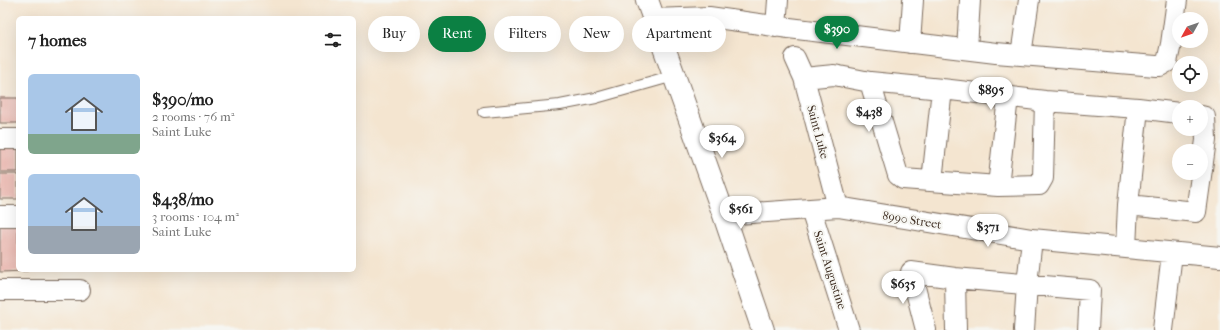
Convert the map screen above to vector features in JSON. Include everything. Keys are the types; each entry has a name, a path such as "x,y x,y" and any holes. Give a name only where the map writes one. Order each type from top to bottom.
{"street":[{"path":"776,27 778,0"},
{"path":"910,43 913,0"},
{"path":"967,49 970,0"},
{"path":"1021,55 1028,0"},
{"path":"763,330 651,10 910,43 1021,55 1160,66 1167,62 1171,44 1176,0"},
{"name":"Saint Luke","path":"795,58 804,78 838,207"},
{"path":"804,78 834,76 870,82 942,88 1045,101 1172,112"},
{"path":"870,82 898,175 903,179 998,186 1039,185 1043,178 1045,101"},
{"path":"932,182 942,88"},
{"path":"998,186 1008,97"},
{"path":"1126,248 1128,205 1138,108"},
{"path":"1128,205 1196,212 1206,136"},
{"path":"0,139 16,139"},
{"name":"8990 Street","path":"724,215 838,207 1032,239 1220,257"},
{"name":"Saint Augustine","path":"811,210 849,330"},
{"path":"0,216 16,216"},
{"path":"1024,330 1032,239"},
{"path":"1163,330 1172,253"},
{"path":"926,330 911,272 955,278 1090,290 1088,330"},
{"path":"955,278 956,330"},
{"path":"0,290 80,290"}],"lane":[{"path":"484,112 560,105 596,98 674,76"}],"building":[{"path":"0,98 16,98 16,123 0,123"},
{"path":"0,147 16,147 16,172 0,172"},
{"path":"0,174 16,174 16,199 0,199"},
{"path":"16,223 16,271 0,272 0,224"}]}
